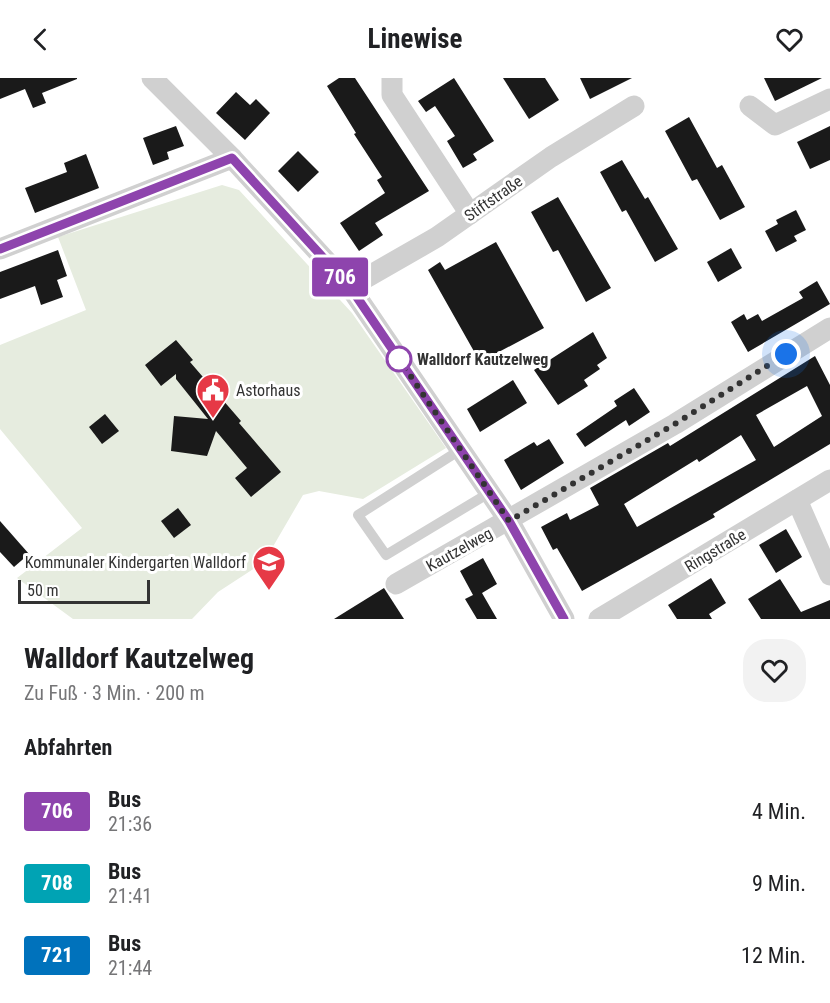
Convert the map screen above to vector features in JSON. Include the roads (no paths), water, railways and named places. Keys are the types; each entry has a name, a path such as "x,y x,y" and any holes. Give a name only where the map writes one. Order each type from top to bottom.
{"street":[{"path":"152,78 232,158 350,287 509,521 564,619"},
{"path":"392,78 392,95 470,214"},
{"path":"750,106 776,125 830,99"},
{"name":"Stiftstraße","path":"350,287 470,214 551,157 634,106"},
{"path":"0,249 232,158"},
{"name":"Kautzelweg","path":"396,584 675,424 830,328"},
{"name":"Ringstraße","path":"599,619 830,480"},
{"path":"797,500 830,575"}],"lane":[{"path":"460,450 358,514 387,555 489,493"}],"place":[{"name":"Walldorf Kautzelweg","path":"399,359"},
{"name":"Astorhaus","path":"213,419"},
{"name":"Kommunaler Kindergarten Walldorf","path":"269,591"}]}
